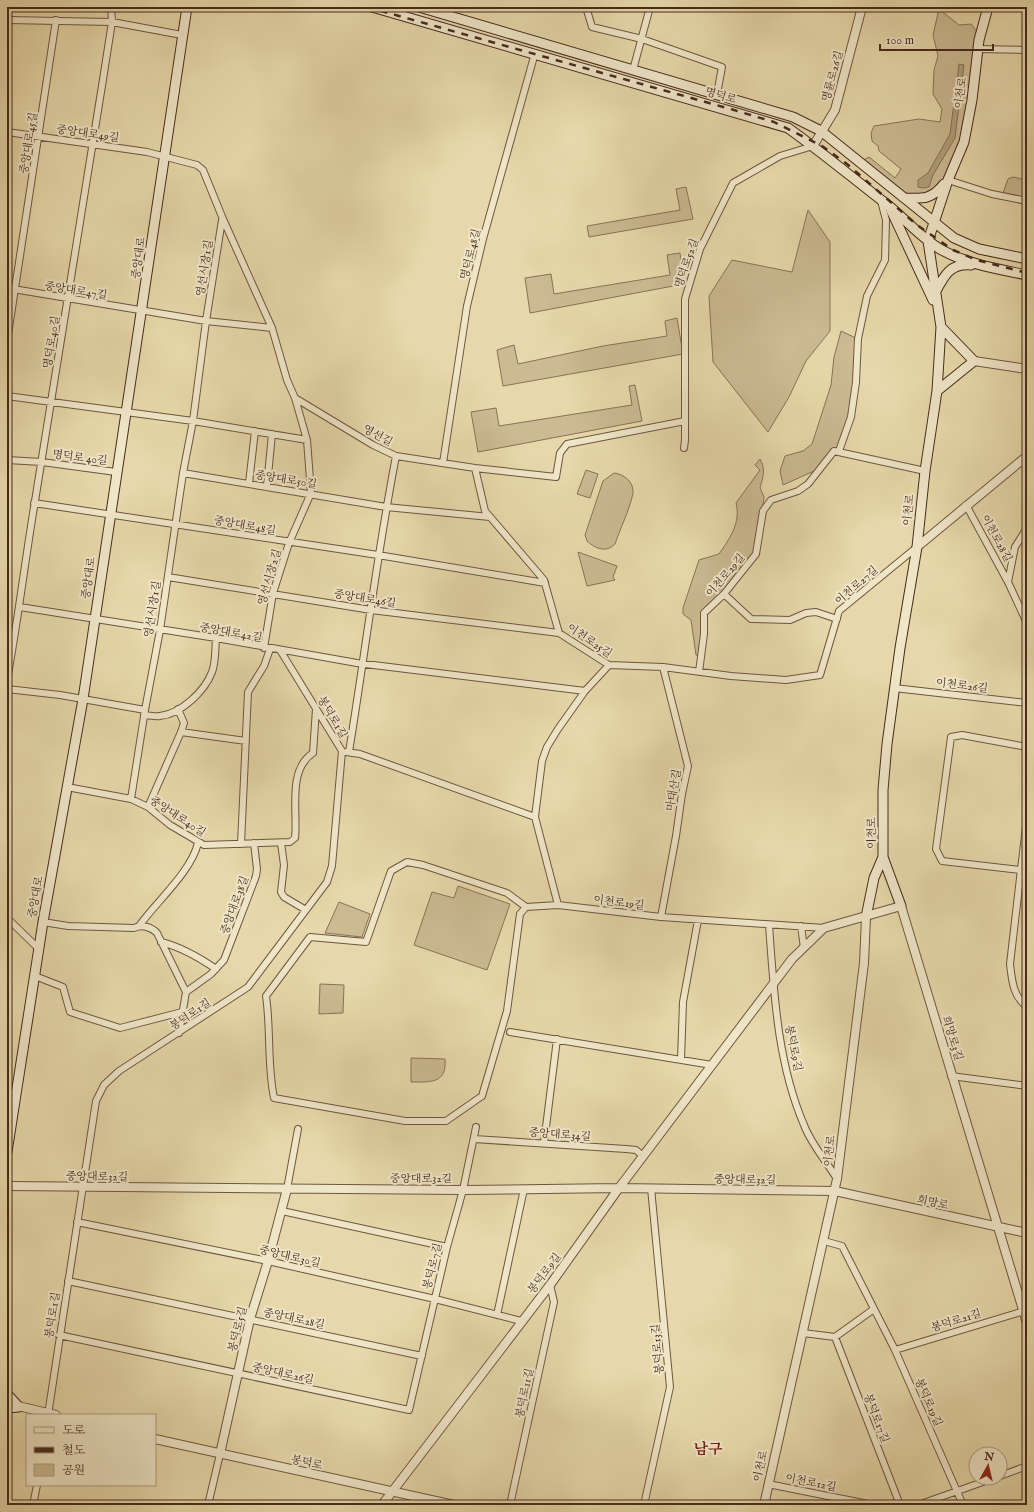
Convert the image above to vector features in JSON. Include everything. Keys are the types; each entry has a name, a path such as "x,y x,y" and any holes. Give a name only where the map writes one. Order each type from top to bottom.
{"main road":[{"name":"명덕로","path":"372,7 536,53 788,128 881,200 928,241 941,250 982,266 1027,275"},
{"name":"명덕로","path":"419,7 778,112 821,131 905,198 934,224 954,238 979,249 1027,259"},
{"name":"이천로","path":"866,917 874,878 883,857 882,790 894,688 917,547 925,471 937,391 941,327 928,241 948,180 964,142 972,100 978,49 988,7"},
{"name":"중앙대로","path":"7,1152 43,922 83,699 116,472 143,310 182,35 188,9"},
{"path":"905,198 920,199 935,195 948,180"},
{"path":"889,207 939,311"},
{"path":"935,293 946,274 960,264 982,266"},
{"path":"937,391 974,361 941,327"},
{"name":"희망로3길","path":"883,857 900,906"},
{"path":"7,1394 19,1406"},
{"path":"7,1408 19,1406"}],"street":[{"name":"명덕로40길","path":"7,680 20,607 34,503 52,402 93,144 112,22 112,7"},
{"path":"586,7 592,26 642,39 722,67 717,94"},
{"path":"633,70 650,7"},
{"name":"명륜로26길","path":"813,146 835,110 862,7"},
{"path":"7,20 112,22 182,35"},
{"name":"중앙대로45길","path":"7,341 16,290 56,20"},
{"path":"978,49 1027,50"},
{"name":"명덕로48길","path":"443,463 467,306 485,232 536,53"},
{"name":"중앙대로49길","path":"7,132 147,152 198,165 203,170 222,220"},
{"name":"명덕로52길","path":"684,448 684,299 700,249 733,183 780,156 813,146"},
{"path":"948,180 992,194 1027,201"},
{"path":"881,200 886,220 885,260 867,296 858,339 856,382 851,417 839,451 925,471"},
{"path":"222,220 272,328 287,380 295,398"},
{"name":"영선시장1길","path":"131,799 144,712 160,630 183,473 193,421 206,321 222,220"},
{"name":"중앙대로47길","path":"7,288 143,310"},
{"path":"143,310 206,321 272,328"},
{"path":"974,361 1027,369"},
{"path":"7,396 193,421 307,440"},
{"name":"영선길","path":"295,398 373,445 396,456 475,468 556,477 560,454 567,444 685,421"},
{"name":"영선시장2길","path":"241,844 248,692 264,666 273,593 289,543 311,493 307,440 295,398"},
{"path":"249,483 255,431"},
{"path":"267,486 272,434"},
{"name":"이천로29길","path":"699,672 704,634 704,613 724,594 756,554 763,512 771,500 798,491 808,484 834,451 839,451"},
{"path":"349,752 364,664 378,556 396,456"},
{"path":"917,547 1027,456"},
{"name":"명덕로 40길","path":"7,460 42,462 116,472"},
{"name":"이천로25길","path":"475,468 485,511 545,583 559,633 609,665 662,667 786,680 820,675"},
{"name":"중앙대로50길","path":"183,473 311,493 386,507 490,517"},
{"name":"중앙대로48길","path":"34,503 545,583"},
{"name":"이천로28길","path":"966,505 1008,582 1027,623"},
{"name":"이천로28길","path":"1008,582 1015,547 1027,529"},
{"name":"이천로27길","path":"820,675 839,611 917,547"},
{"name":"중앙대로46길","path":"168,577 371,610 559,633"},
{"path":"724,594 751,619 790,620 806,613 816,612 837,619"},
{"name":"중앙대로42길","path":"20,607 216,638 364,664 585,691"},
{"path":"7,689 83,699 160,716 178,709 196,694 212,673 216,638"},
{"name":"봉덕로1길","path":"48,1414 96,1101 104,1085 136,1058 159,1047 248,987 327,882 332,866 342,751 280,650"},
{"path":"558,905 536,817 542,761 547,747 585,691 609,665"},
{"name":"마태산길","path":"661,917 688,766 662,667"},
{"name":"이천로26길","path":"894,688 1027,703"},
{"path":"148,807 184,724 178,709"},
{"path":"306,910 284,897 281,892 284,865 281,843 290,842 295,838 297,777 305,758 313,752 316,709"},
{"path":"181,732 246,741"},
{"path":"1020,870 942,861 936,849 951,737 962,735 1027,747"},
{"path":"342,751 360,754 536,817"},
{"name":"중앙대로40길","path":"67,787 131,799 148,807 170,825 198,843 216,846 254,843 281,843"},
{"path":"1027,818 1010,964 1012,985 1020,1002 1027,1007"},
{"path":"139,926 187,868 195,854 198,843"},
{"name":"중앙대로38길","path":"186,992 216,969 224,960 256,876 257,869 254,843"},
{"path":"407,862 431,868 507,893 526,907 520,914 507,1011 482,1096 446,1121 406,1121 274,1098 270,1076 269,1017 266,996 310,937 366,942 391,871 407,862"},
{"name":"이천로19길","path":"526,907 558,905 661,917 824,928"},
{"path":"824,928 900,906"},
{"name":"희망로3길","path":"900,906 951,1076 999,1227"},
{"name":"이천로","path":"764,1505 835,1191 864,964 866,917"},
{"path":"7,918 39,949"},
{"path":"681,1060 684,1002 698,920"},
{"path":"43,922 90,927 134,928 139,926 153,928 162,942 186,992 179,1033"},
{"path":"769,925 774,982"},
{"path":"801,926 804,948"},
{"name":"봉덕로9길","path":"382,1505 550,1285 619,1188 774,982 824,928"},
{"path":"162,942 191,954 216,969"},
{"path":"35,976 63,987 70,1012 120,1028 182,1012"},
{"name":"봉덕로9길","path":"774,982 779,1038 786,1071 804,1126 837,1179"},
{"path":"510,1032 712,1065"},
{"path":"544,1143 557,1039"},
{"path":"951,1076 1027,1086"},
{"name":"봉덕로7길","path":"409,1410 447,1247 463,1190 476,1127"},
{"name":"봉덕로5길","path":"220,1454 250,1319 282,1211 298,1129"},
{"name":"중앙대로34길","path":"474,1139 636,1150 643,1156"},
{"name":"중앙대로32길","path":"7,1186 463,1190 651,1188 835,1191"},
{"name":"봉덕로13길","path":"644,1505 670,1387 651,1188"},
{"path":"497,1315 524,1189"},
{"name":"희망로","path":"835,1191 1027,1233"},
{"path":"282,1211 447,1247"},
{"name":"중앙대로30길","path":"77,1222 268,1261 435,1299 521,1321"},
{"path":"999,1227 1027,1323"},
{"name":"봉덕로19길","path":"824,1241 842,1246 895,1350 963,1505"},
{"name":"중앙대로28길","path":"68,1281 422,1356"},
{"name":"봉덕로11길","path":"510,1505 554,1302 550,1285"},
{"path":"803,1333 835,1337 874,1308"},
{"name":"봉덕로21길","path":"895,1350 1025,1312"},
{"name":"중앙대로26길","path":"59,1335 409,1410"},
{"name":"봉덕로17길","path":"835,1337 900,1505"},
{"path":"7,1404 48,1414"},
{"name":"봉덕로","path":"156,1439 454,1505"},
{"path":"208,1505 220,1454"},
{"path":"1008,1473 1027,1466"},
{"name":"이천로12길","path":"768,1484 873,1505"},
{"path":"34,1505 37,1486"},
{"path":"918,1505 973,1486"}],"green space":[{"path":"939,9 959,25 971,24 980,36 964,142 935,195 905,198 860,162 869,157 895,178 901,169 879,151 878,146 872,141 871,133 874,126 919,119 940,122 942,109 933,94 934,70 938,56 933,35"},
{"path":"1013,177 1027,180 1027,201 1002,196 1008,179"},
{"path":"686,187 693,219 589,237 587,226 680,210 676,189"},
{"path":"808,210 830,242 830,331 806,361 789,397 768,432 713,362 709,296 732,260 792,272"},
{"path":"680,253 684,284 530,313 525,278 551,274 554,294 670,275 667,255"},
{"path":"677,318 683,354 503,386 497,350 514,345 518,364 603,346 667,336 665,321"},
{"path":"841,331 858,339 851,417 839,451 834,451 823,467 783,485 780,471 785,456 803,451 812,444 831,385 834,357"},
{"path":"635,385 642,421 478,452 471,412 496,408 499,426 632,405 629,386"},
{"path":"760,459 762,463 763,477 760,488 764,497 756,554 704,613 701,656 696,655 691,620 683,614 683,608 699,560 719,554 731,536 736,524 736,503 760,470 755,465"},
{"path":"586,470 598,474 590,498 577,494"},
{"path":"614,473 628,479 633,489 632,499 615,544 612,547 601,549 587,541 585,535 603,481"},
{"path":"578,552 617,566 613,577 615,580 587,586"},
{"path":"458,886 510,904 487,970 414,945 432,892 454,898"},
{"path":"339,902 370,914 362,937 325,933"},
{"path":"320,984 344,985 343,1013 319,1014"},
{"path":"411,1058 445,1059 443,1073 436,1080 411,1082"}],"shaded area":[{"path":"959,64 964,65 955,138 933,175 929,187 918,187 918,180 928,173 950,134"}],"railway":[{"path":"367,7 774,122 822,146 847,164 917,225 953,250 977,260 1027,273"}],"district":[{"name":"남구","path":"708,1449"}]}
